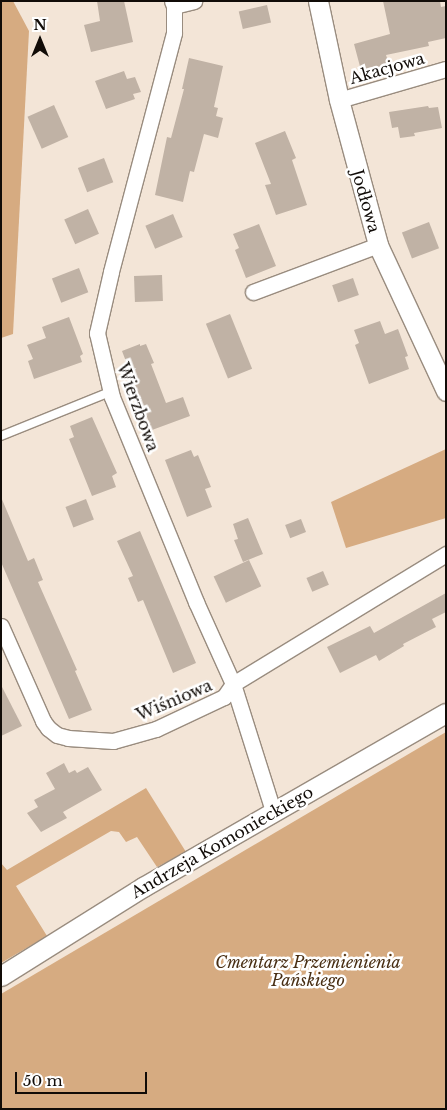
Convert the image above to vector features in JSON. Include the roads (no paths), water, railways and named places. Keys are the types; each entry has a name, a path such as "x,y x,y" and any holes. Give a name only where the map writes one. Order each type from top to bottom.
{"street":[{"path":"173,4 194,1"},
{"name":"Jodłowa","path":"318,1 339,100 378,245 446,391"},
{"name":"Wierzbowa","path":"173,4 174,33 111,272 98,333 110,392 196,602 233,684 273,810"},
{"name":"Akacjowa","path":"339,100 446,69"},
{"path":"253,292 378,245"},
{"name":"Wiśniowa","path":"1,626 43,721 57,735 68,738 113,741 156,729 224,697 233,684 446,554"},
{"name":"Andrzeja Komonieckiego","path":"1,976 143,887 273,810 446,713"}],"lane":[{"path":"1,436 110,392"}],"park label":[{"name":"Cmentarz Przemienienia Pańskiego","path":"308,971"}]}
